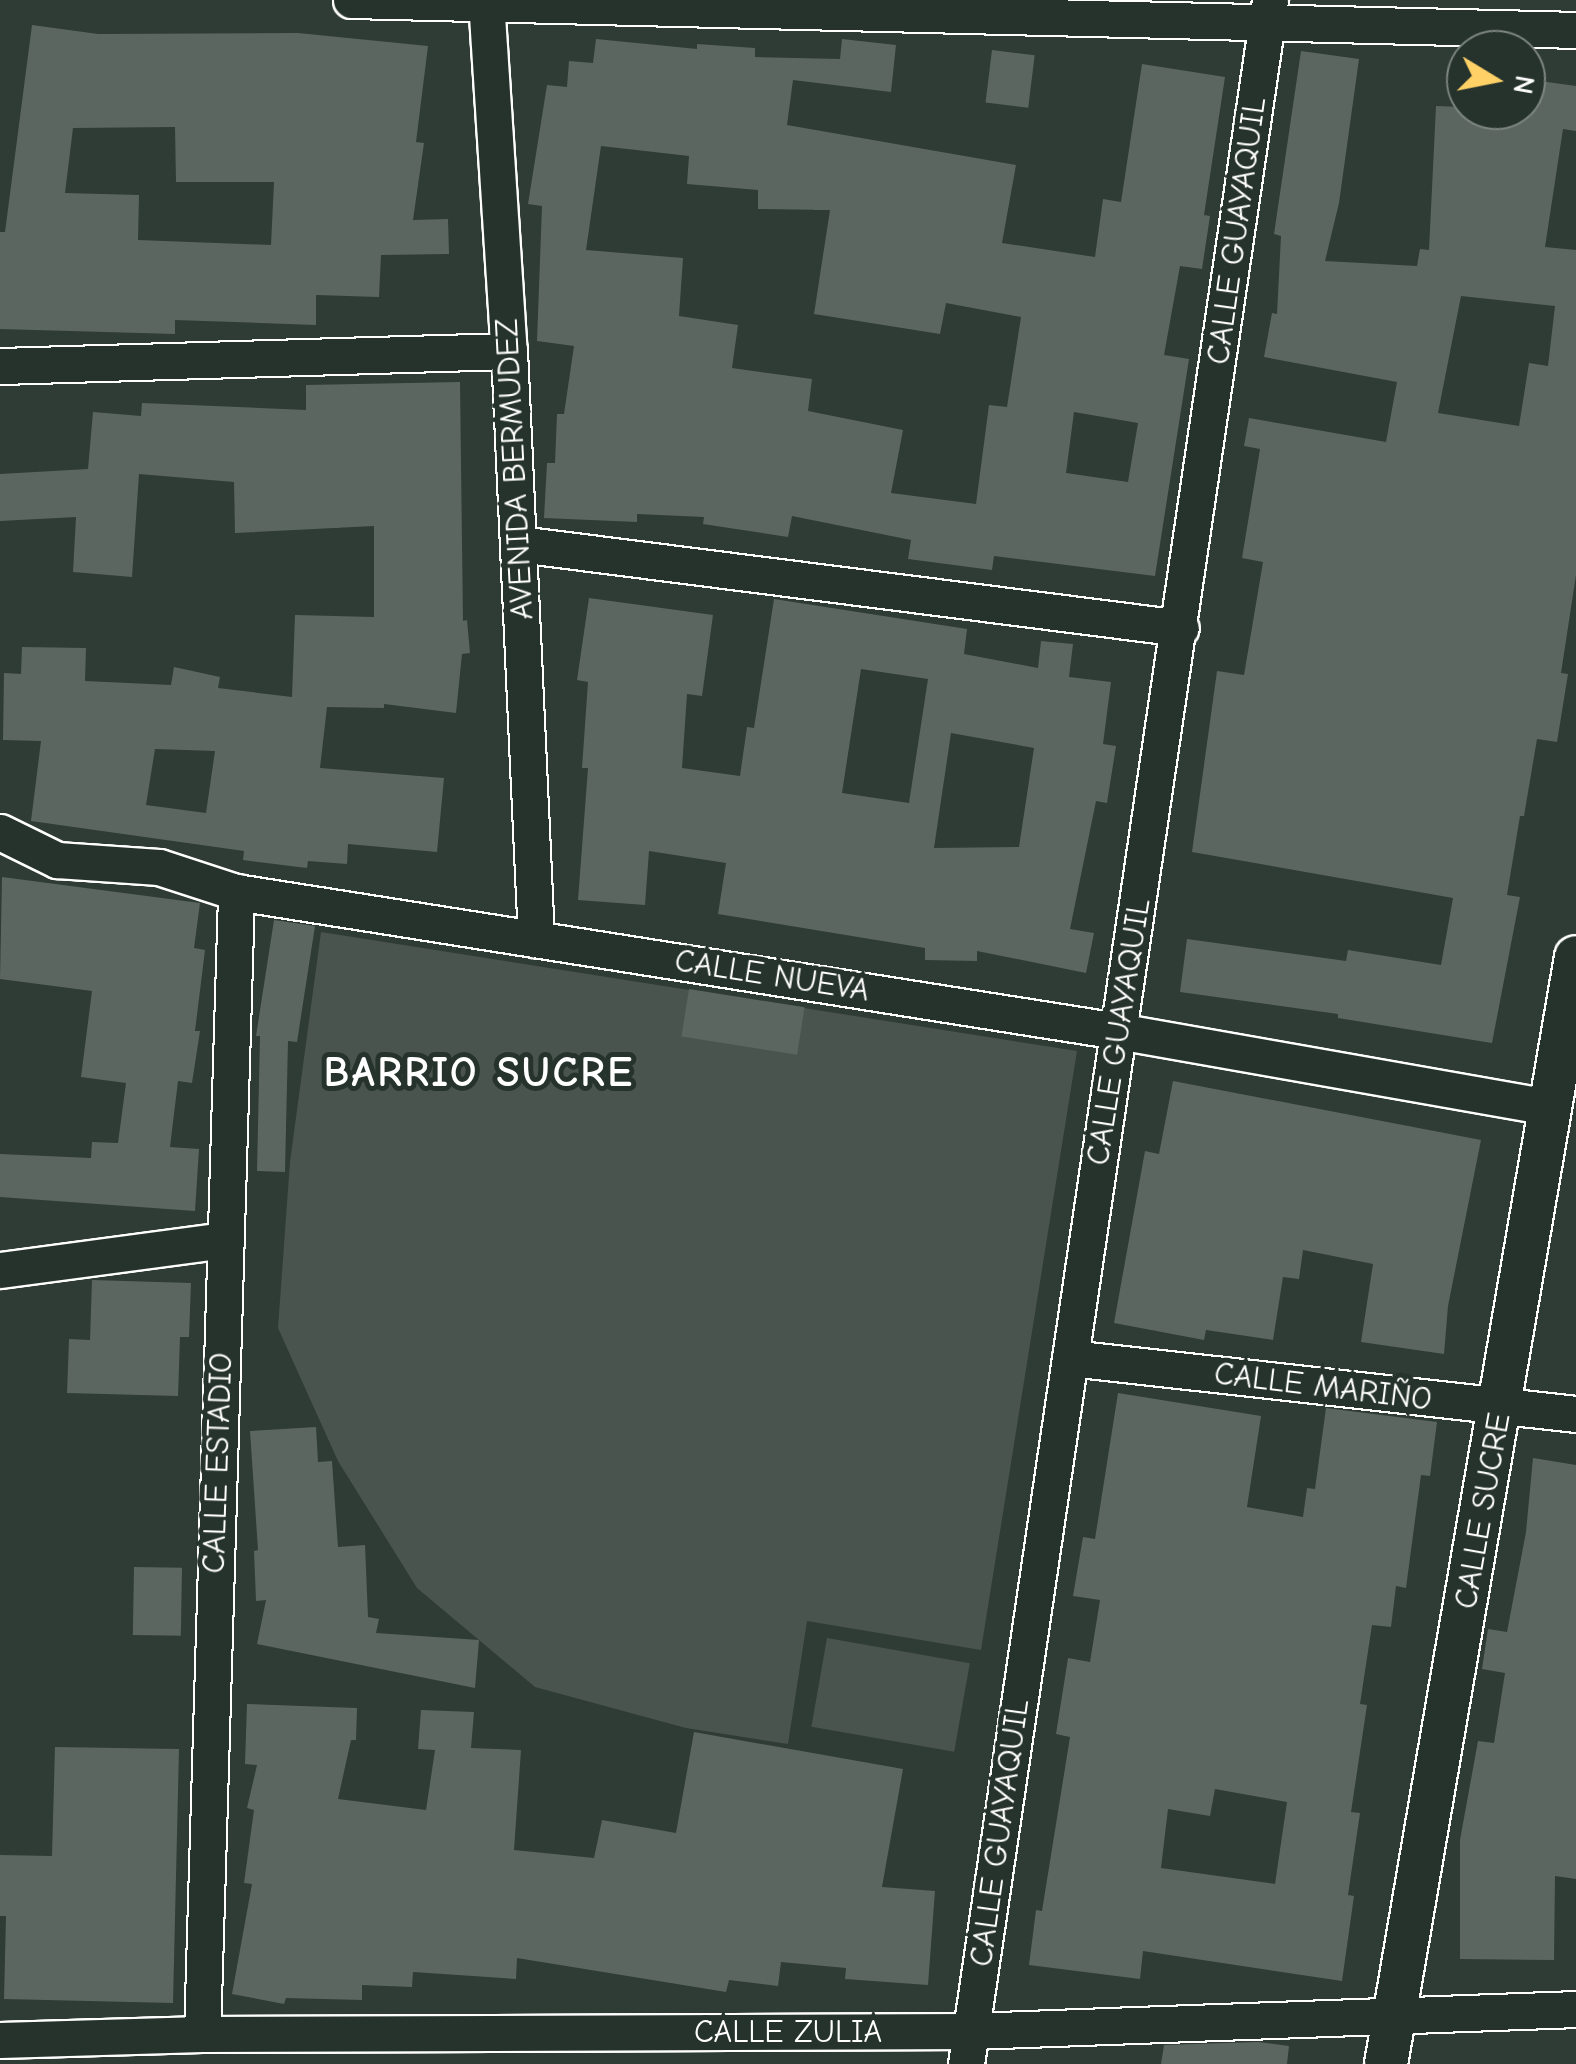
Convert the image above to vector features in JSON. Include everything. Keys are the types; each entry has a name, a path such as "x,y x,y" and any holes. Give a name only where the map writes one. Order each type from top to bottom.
{"street":[{"path":"351,0 1268,10 1576,30"},
{"name":"AVENIDA BERMUDEZ","path":"486,2 509,352 536,939"},
{"name":"CALLE GUAYAQUIL","path":"969,2048 1181,628 1268,10"},
{"path":"0,366 509,352"},
{"path":"519,544 1181,628"},
{"name":"CALLE NUEVA","path":"0,832 57,860 159,868 236,892 1118,1032 1551,1107"},
{"name":"CALLE ESTADIO","path":"202,2034 236,892"},
{"name":"CALLE SUCRE","path":"1386,2064 1576,957"},
{"path":"0,1270 224,1240"},
{"name":"CALLE MARIÑO","path":"1070,1358 1576,1414"},
{"name":"CALLE ZULIA","path":"0,2040 202,2034 969,2048 1395,2015 1576,2009"}],"shaded area":[{"path":"321,932 1077,1051 981,1650 807,1621 788,1744 686,1728 535,1687 417,1588 338,1461 278,1328 290,1162"},
{"path":"827,1638 970,1663 954,1752 811,1727"}],"building":[{"path":"32,25 98,34 298,33 428,46 416,142 424,143 413,220 448,219 449,254 381,255 379,297 316,295 316,325 175,320 175,334 0,329 0,232 5,232","holes":["175,127 176,182 274,182 271,245 138,240 139,195 65,193 73,128"]},
{"path":"596,39 697,49 697,44 755,48 755,57 840,59 842,39 896,45 891,92 793,80 787,125 1016,165 1002,243 1095,257 1103,199 1121,202 1142,64 1225,77 1204,215 1210,216 1202,269 1180,266 1164,355 1189,359 1155,576 994,556 992,570 908,559 911,540 792,516 788,537 703,524 704,517 637,514 637,522 544,518 547,463 555,463 557,414 564,414 574,346 537,341 542,206 528,204 547,85 567,87 569,61 593,63","holes":["601,146 689,156 687,184 758,190 758,209 830,210 814,314 940,334 946,303 1021,317 1007,407 989,405 976,504 891,493 903,430 808,411 812,379 732,368 738,325 679,316 683,258 586,250","1074,412 1138,423 1128,482 1066,473"]},
{"path":"992,50 1035,55 1028,108 986,103"},
{"path":"1301,51 1359,59 1339,203 1325,261 1417,266 1420,249 1429,250 1436,106 1446,106 1446,130 1546,130 1546,82 1576,86 1576,131 1563,129 1545,247 1576,250 1576,575 1561,673 1568,674 1557,742 1537,739 1524,816 1520,816 1507,895 1520,897 1492,1043 1338,1018 1338,1014 1180,992 1187,939 1346,961 1348,950 1441,965 1453,898 1192,852 1217,671 1244,675 1263,562 1242,558 1260,449 1244,446 1249,418 1386,442 1397,382 1264,357 1272,313 1277,314 1281,236 1274,234","holes":["1461,296 1555,306 1548,366 1529,363 1519,426 1438,413"]},
{"path":"460,382 463,621 467,620 470,653 462,654 456,713 384,704 384,708 327,707 320,768 444,778 437,852 348,844 347,864 308,861 307,868 243,860 244,851 31,821 41,741 3,740 4,673 21,674 22,647 86,648 85,681 171,685 174,667 220,677 218,688 292,697 295,615 374,617 374,526 235,533 234,482 139,474 132,577 73,572 76,517 0,521 0,474 88,469 93,412 141,416 142,403 306,410 306,385","holes":["155,749 215,751 206,813 146,805"]},
{"path":"589,598 713,615 702,696 687,694 682,768 740,776 747,727 754,728 774,599 967,629 964,654 1038,668 1041,641 1073,644 1069,677 1111,682 1103,744 1116,746 1107,803 1096,801 1070,929 1094,933 1086,973 977,951 977,961 925,960 925,948 718,914 726,863 649,851 645,905 578,900 588,768 582,768 588,682 577,680","holes":["861,669 928,679 909,803 842,793","951,733 1034,748 1019,847 934,848"]},
{"path":"2,877 200,903 194,948 205,950 195,1031 200,1031 192,1083 178,1081 170,1147 199,1149 195,1211 0,1197 0,1154 91,1158 92,1142 118,1143 126,1083 81,1077 92,991 0,979"},
{"path":"274,920 315,926 297,1042 288,1041 285,1172 257,1171 260,1036 256,1036"},
{"path":"689,989 805,1007 797,1055 681,1036"},
{"path":"1173,1081 1481,1140 1448,1306 1444,1354 1361,1342 1373,1264 1303,1250 1299,1279 1283,1277 1273,1340 1206,1330 1204,1340 1114,1323 1145,1151 1159,1154"},
{"path":"92,1280 191,1283 189,1337 180,1337 178,1396 67,1393 69,1339 90,1340"},
{"path":"1118,1393 1261,1416 1247,1507 1303,1517 1307,1488 1315,1489 1326,1408 1437,1422 1430,1476 1421,1475 1406,1588 1396,1586 1391,1627 1372,1625 1360,1704 1367,1705 1351,1812 1360,1813 1348,1895 1354,1896 1342,1981 1143,1951 1140,1979 1029,1965 1036,1910 1042,1911 1070,1737 1056,1734 1068,1658 1090,1662 1100,1600 1073,1596 1083,1537 1095,1539","holes":["1215,1789 1287,1802 1275,1884 1161,1868 1168,1809 1210,1816"]},
{"path":"316,1427 318,1462 332,1461 338,1547 365,1545 368,1617 379,1619 376,1633 479,1640 475,1688 257,1644 266,1600 256,1601 254,1551 258,1550 250,1431"},
{"path":"1533,1458 1576,1465 1576,1879 1555,1876 1554,1960 1460,1959 1460,1840 1478,1741 1494,1743 1505,1673 1482,1669 1488,1629 1507,1632 1526,1532"},
{"path":"134,1567 182,1568 181,1636 133,1635"},
{"path":"247,1704 357,1708 356,1740 351,1740 338,1799 426,1810 435,1750 418,1749 421,1710 474,1712 471,1748 521,1750 514,1850 594,1858 602,1820 676,1833 694,1732 903,1769 882,1887 935,1891 928,1985 845,1979 846,1968 781,1962 778,1986 729,1980 726,1992 517,1958 516,1979 413,1972 412,1987 362,1985 362,2000 286,1998 284,2004 232,1994 252,1884 244,1883 254,1810 247,1808 257,1765 245,1764"},
{"path":"55,1747 179,1749 173,2003 4,1999 6,1916 0,1916 0,1855 52,1856"},
{"path":"1258,2042 1289,2046 1287,2064 1161,2064 1164,2045"}],"district":[{"name":"BARRIO SUCRE","path":"479,1073"}]}
